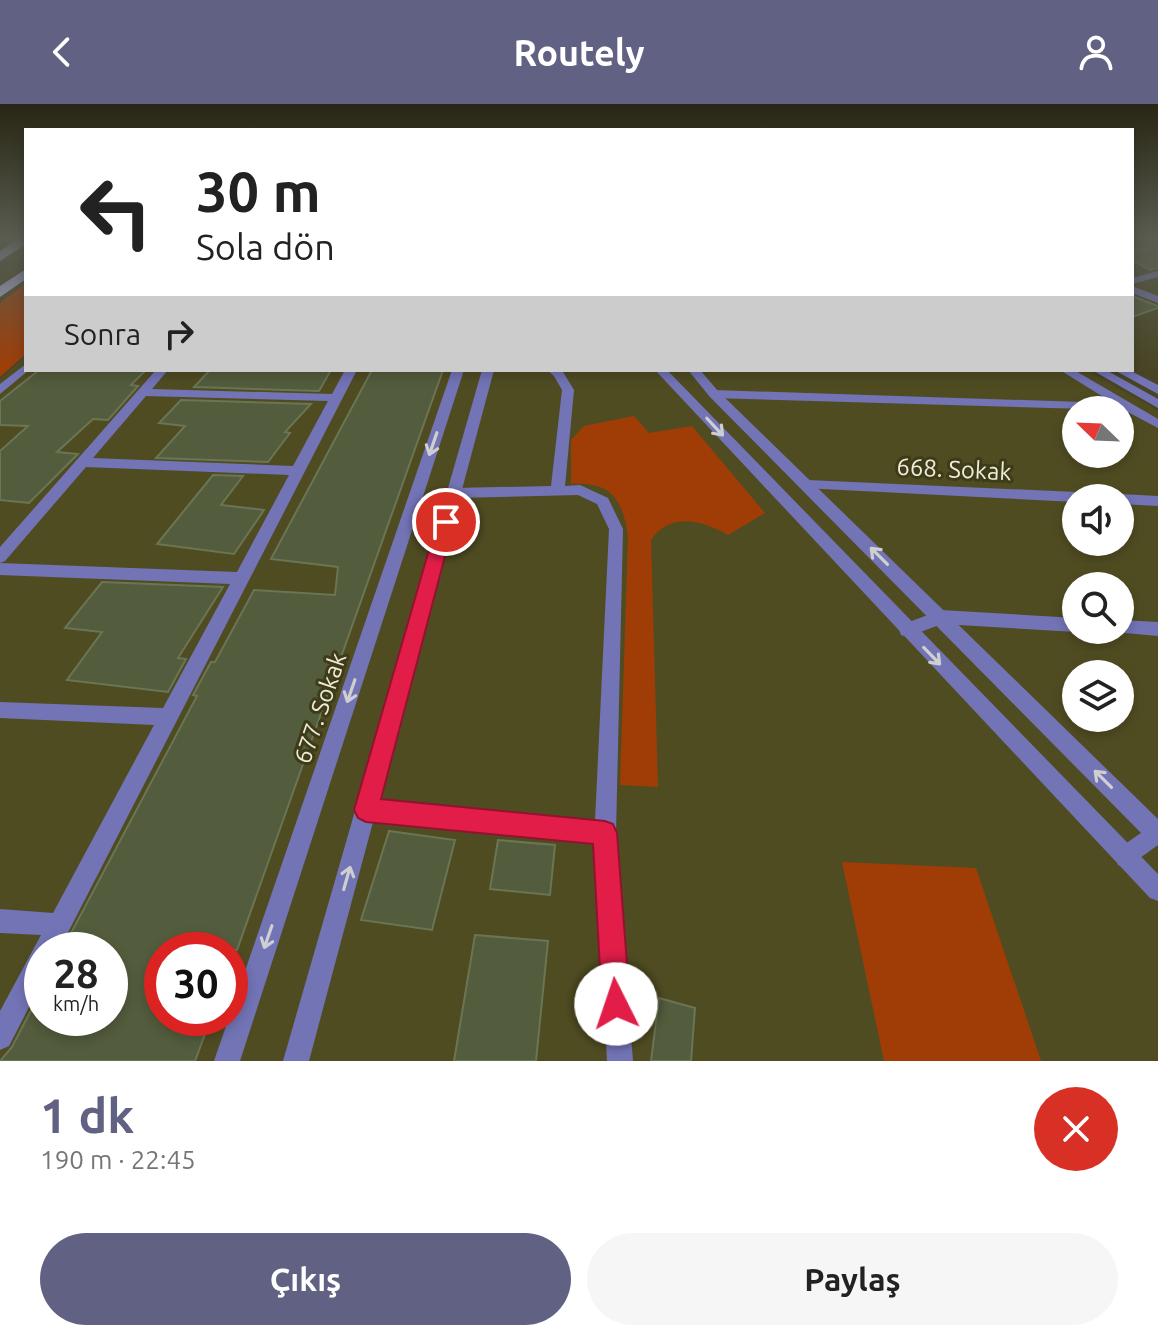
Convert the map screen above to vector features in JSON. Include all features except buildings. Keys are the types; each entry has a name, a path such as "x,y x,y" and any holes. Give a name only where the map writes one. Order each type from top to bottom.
{"street":[{"path":"1134,290 1158,300"},
{"path":"0,390 24,369"},
{"path":"0,557 160,372"},
{"path":"55,932 350,372"},
{"name":"677. Sokak","path":"227,1061 457,372"},
{"path":"296,1061 487,372"},
{"path":"556,372 568,390 557,491"},
{"path":"663,372 1158,890"},
{"path":"696,372 714,394 1157,833 1126,857"},
{"path":"1069,372 1110,396"},
{"path":"1102,372 1158,404"},
{"path":"1124,372 1158,390"},
{"path":"143,392 336,398"},
{"path":"714,394 1062,405"},
{"path":"1134,410 1158,424"},
{"path":"82,462 298,471"},
{"name":"668. Sokak","path":"808,485 1062,496"},
{"path":"454,493 580,490 603,501 616,529 605,833 620,1061"},
{"path":"1134,500 1158,501"},
{"path":"0,569 242,578"},
{"path":"907,630 941,617 1062,624"},
{"path":"1134,628 1158,629"},
{"path":"0,710 168,717"},
{"path":"366,810 605,833"},
{"path":"0,921 59,925"},
{"path":"0,1037 24,991"}],"shaded area":[{"path":"24,285 24,356 0,377 0,303"},
{"path":"24,358 24,372 1090,372 1132,396 1062,396 1062,468 1134,468 1134,397 1158,411 1158,1061 0,1061 0,379"},
{"path":"634,416 649,433 692,426 765,513 728,535 687,521 667,525 651,540 658,787 620,785 628,537 623,512 613,495 605,489 571,484 571,440 584,426"},
{"path":"842,862 976,868 1041,1061 884,1061"}],"route":[{"path":"446,522 366,810 605,833 616,1004"}]}
